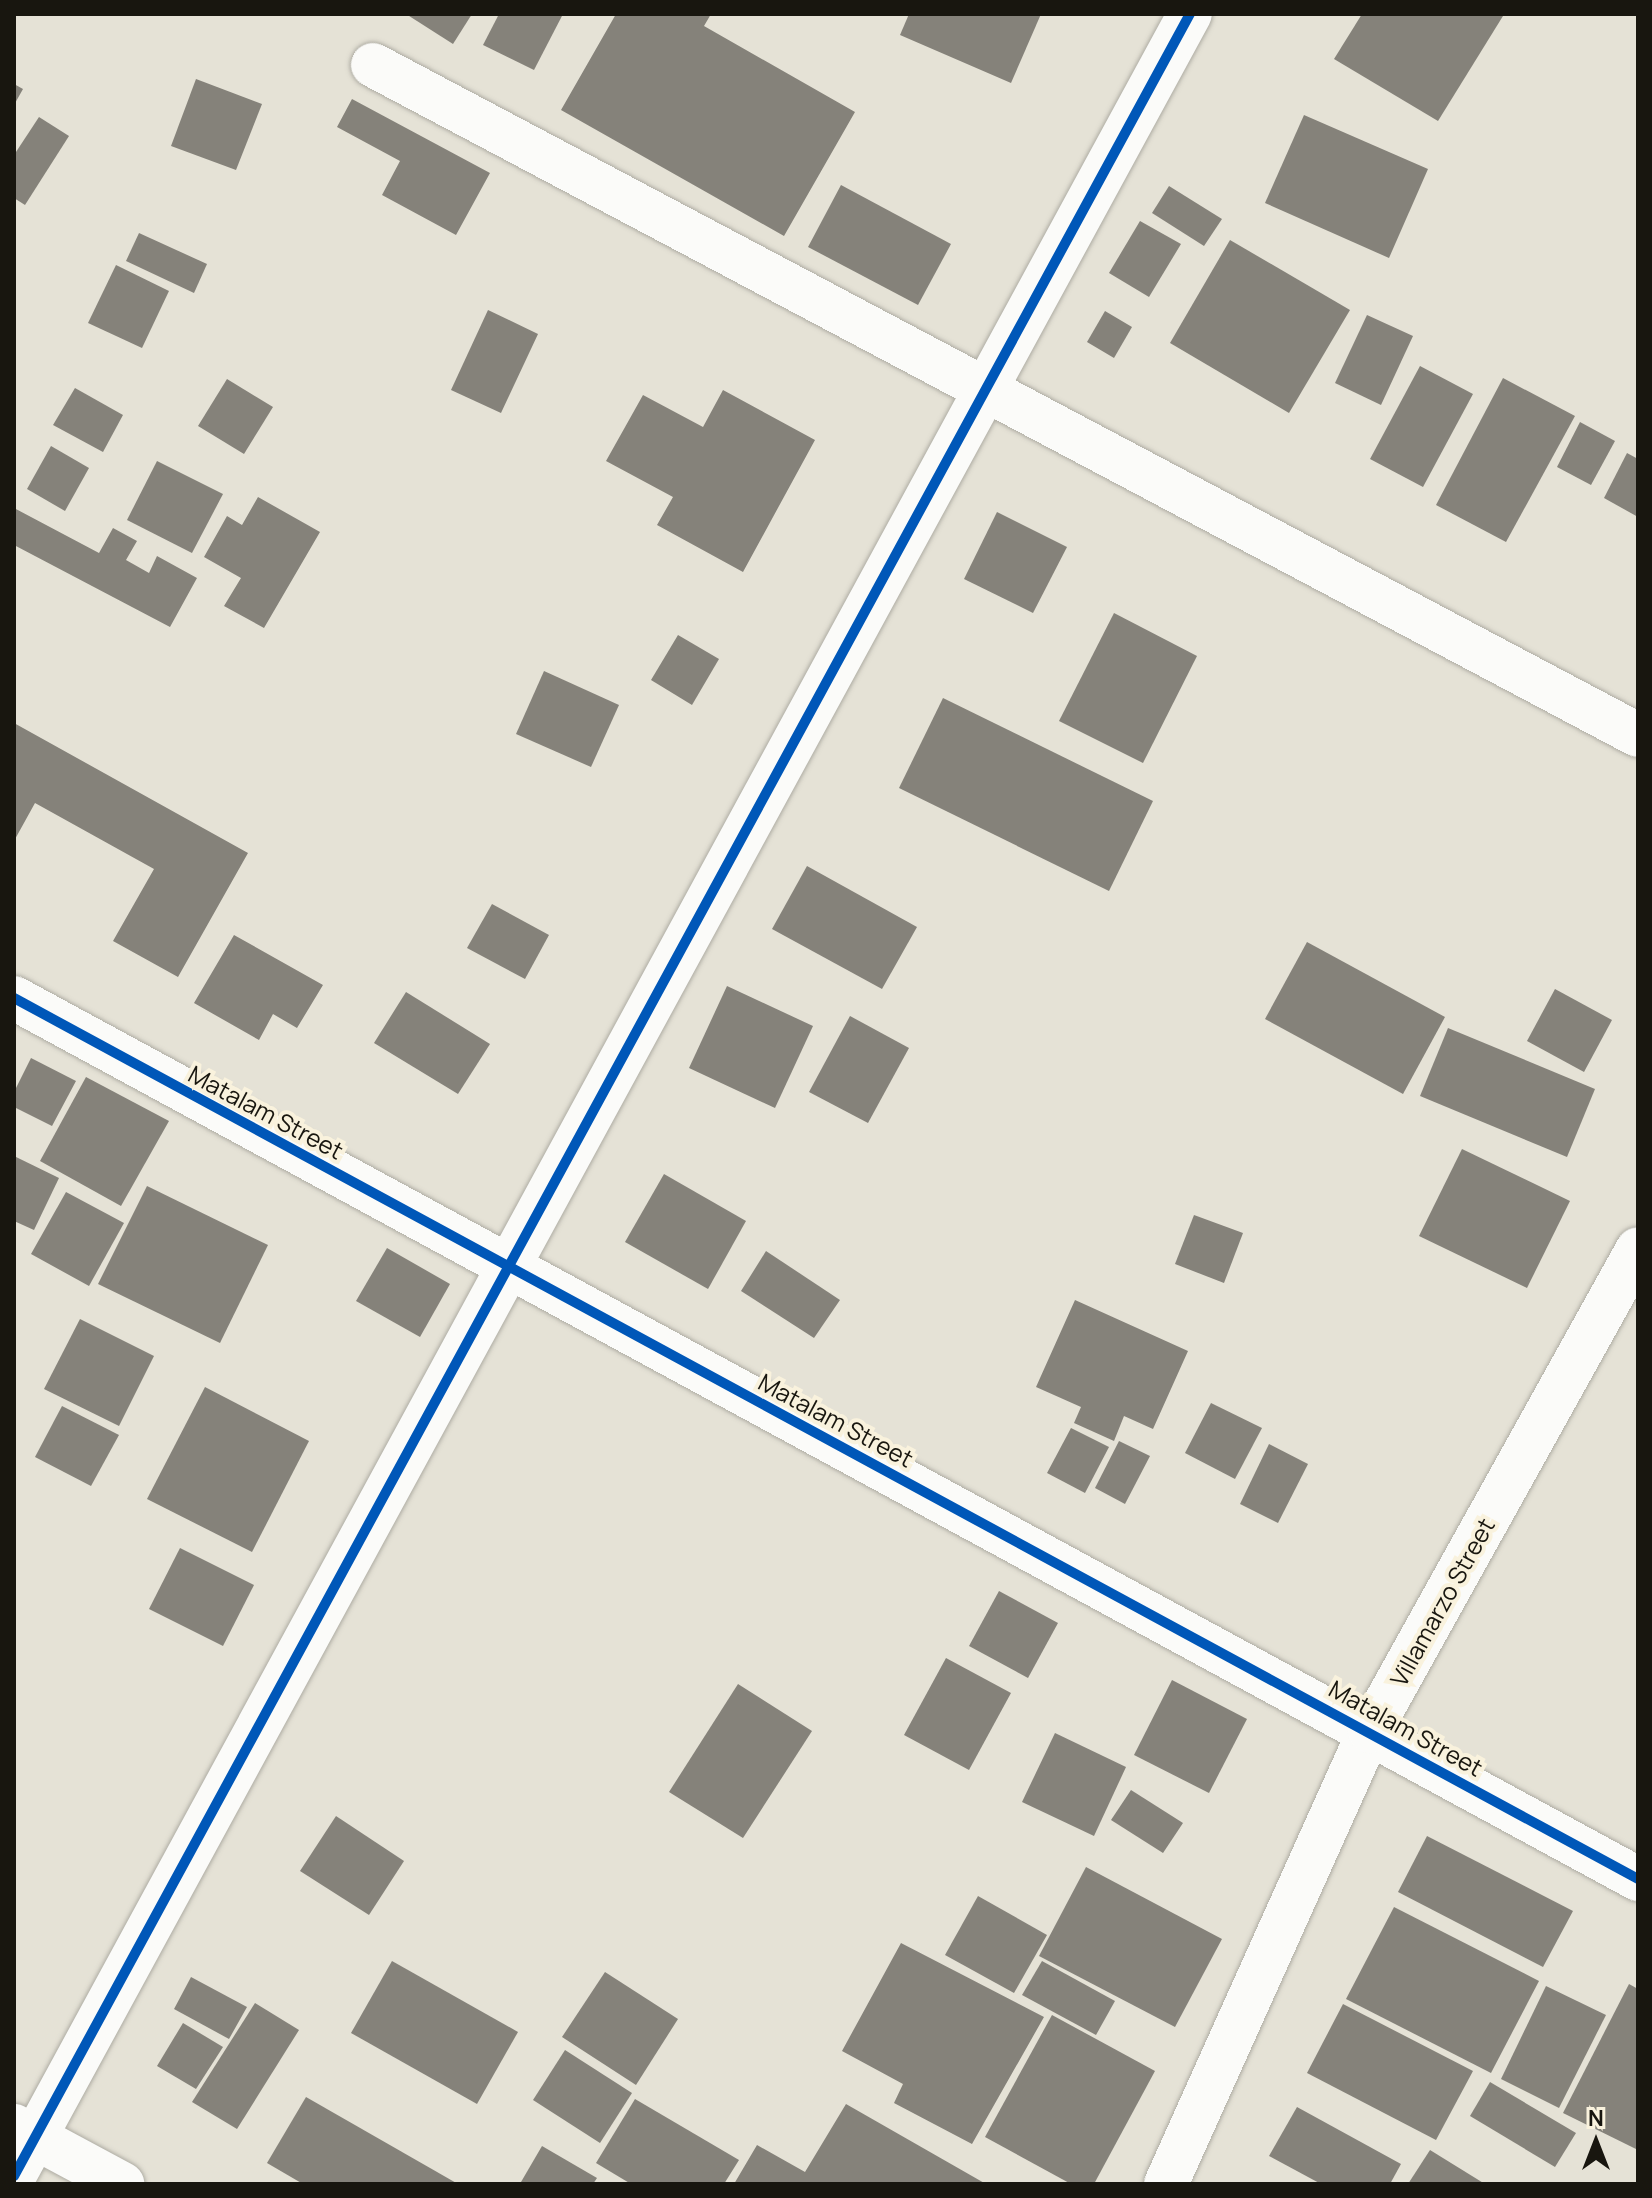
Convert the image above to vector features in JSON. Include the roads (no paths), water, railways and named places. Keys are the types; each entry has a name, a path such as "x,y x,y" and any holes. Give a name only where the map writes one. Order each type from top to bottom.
{"street":[{"path":"14,2176 24,2131 512,1267 1190,14"},
{"path":"373,65 1638,735"},
{"name":"Matalam Street","path":"14,998 1638,1879"},
{"name":"Villamarzo Street","path":"1166,2184 1370,1731 1638,1249"},
{"path":"24,2131 122,2184"}]}
